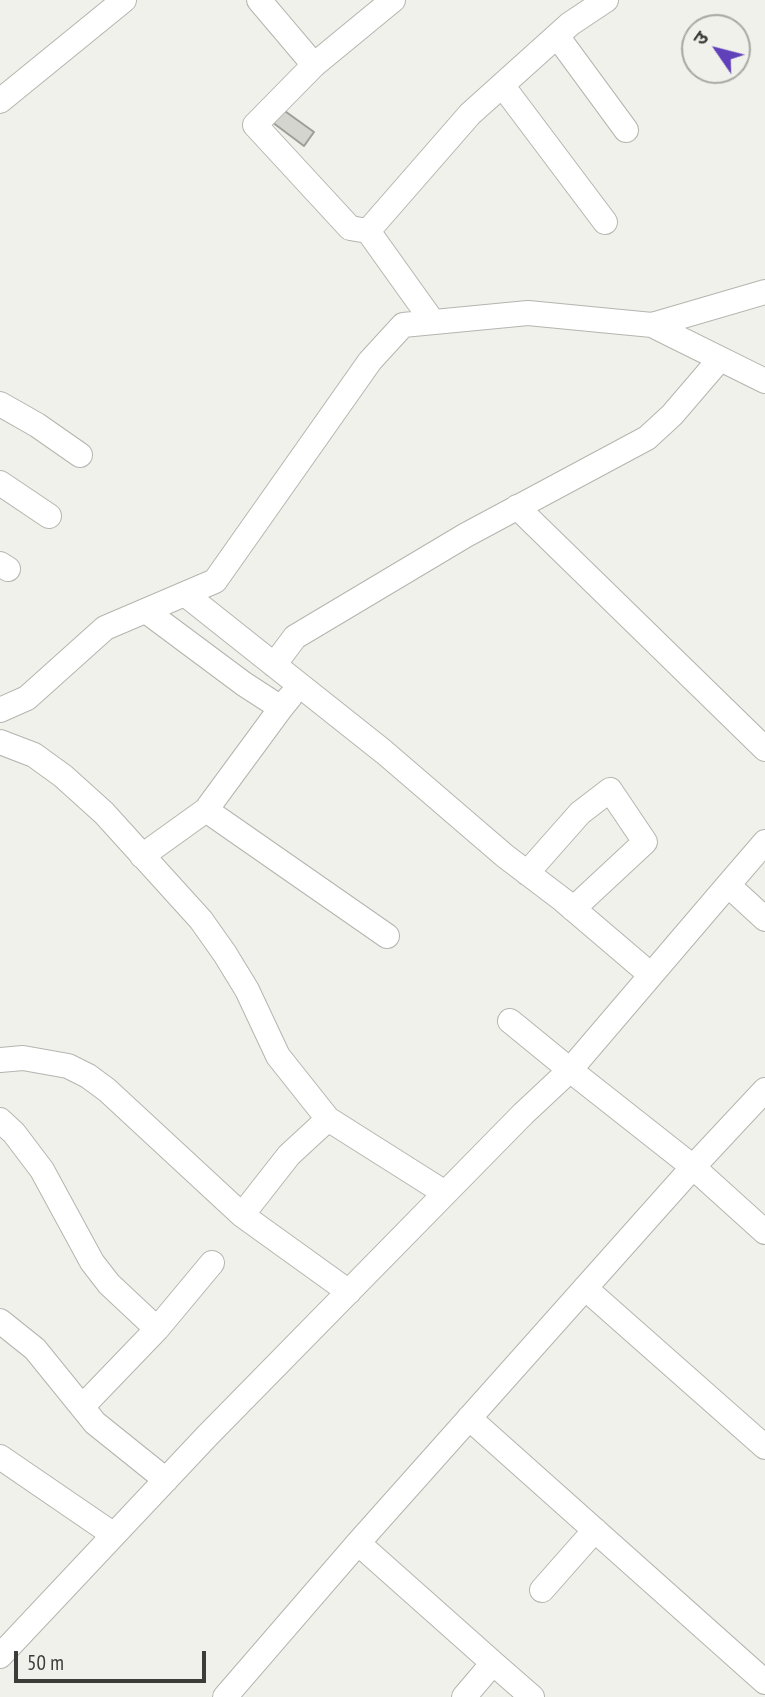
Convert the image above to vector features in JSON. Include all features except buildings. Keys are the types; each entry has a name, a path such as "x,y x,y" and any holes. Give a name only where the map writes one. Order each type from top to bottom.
{"street":[{"path":"0,101 124,0"},
{"path":"259,0 314,65"},
{"path":"393,0 314,65 255,125 350,228 368,231 433,322"},
{"path":"368,231 470,114 570,24 606,0"},
{"path":"557,36 626,130"},
{"path":"502,85 605,222"},
{"path":"652,326 765,292"},
{"path":"0,710 27,698 105,628 215,581 370,361 403,325 528,313 652,326 765,381"},
{"path":"274,665 295,637 466,535 647,438 672,415 720,359"},
{"path":"0,404 37,425 80,455"},
{"path":"0,483 49,516"},
{"path":"517,507 765,749"},
{"path":"186,594 384,752 651,975"},
{"path":"146,611 281,708"},
{"path":"142,856 206,810 299,685"},
{"path":"0,742 34,755 63,776 104,813 201,920 247,990 278,1056 328,1119 445,1193"},
{"path":"527,873 580,813 610,790 645,842 573,909"},
{"path":"206,810 387,936"},
{"path":"4,1644 114,1535 445,1193 570,1070 765,842"},
{"path":"728,885 765,919"},
{"path":"510,1021 693,1167 765,1232"},
{"path":"0,1060 23,1058 68,1066 88,1076 107,1090 242,1215 349,1292"},
{"path":"225,1697 469,1418 765,1090"},
{"path":"242,1215 289,1155 328,1119"},
{"path":"0,1120 14,1133 42,1170 92,1262 109,1284 157,1329"},
{"path":"82,1407 157,1329 212,1263"},
{"path":"585,1289 765,1447"},
{"path":"2,1326 35,1349 107,1433 166,1480"},
{"path":"469,1418 765,1682"},
{"path":"0,1457 114,1535"},
{"path":"542,1590 595,1530"},
{"path":"358,1543 531,1697"},
{"path":"464,1697 493,1663"},
{"path":"760,1697 765,1691"}]}
